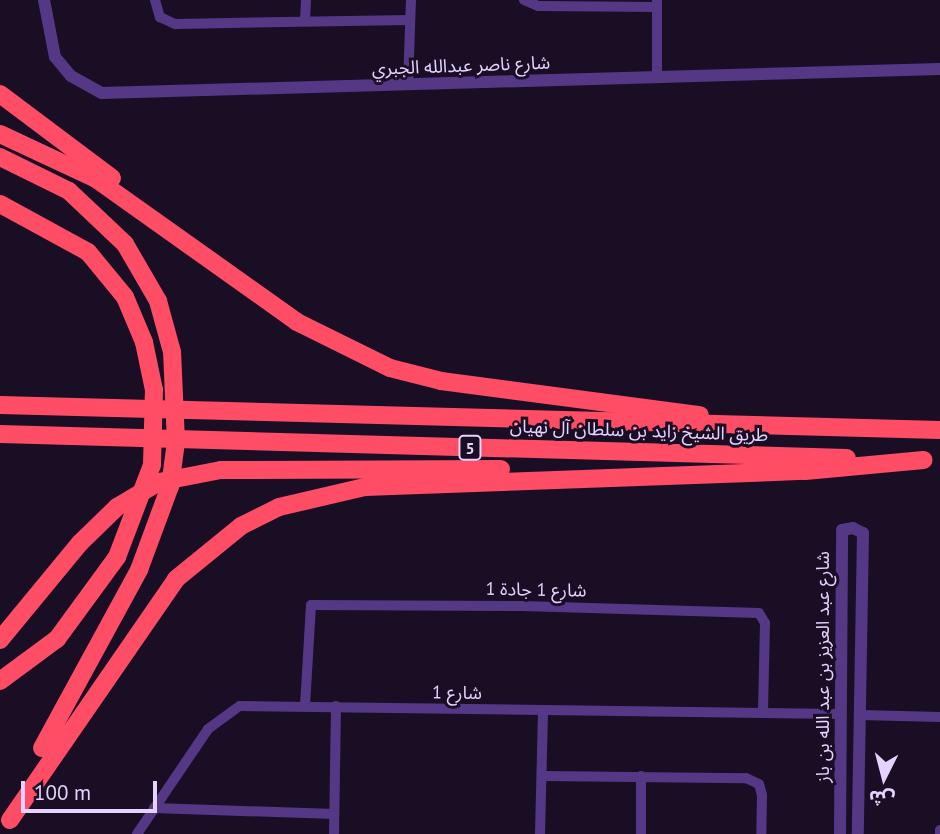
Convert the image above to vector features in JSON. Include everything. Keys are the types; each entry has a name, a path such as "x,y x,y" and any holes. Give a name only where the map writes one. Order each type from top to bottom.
{"highway":[{"path":"0,94 297,322"},
{"path":"0,134 96,179 297,322 390,368 441,381 782,426"},
{"path":"0,157 69,191 125,244 158,301 172,352 176,442 170,486 139,570 32,767 8,827"},
{"path":"0,204 88,252 125,296 145,342 155,440 143,500 117,557 57,639 0,681"},
{"name":"طريق الشيخ زايد بن سلطان آل نهيان","path":"0,405 940,430"},
{"name":"طريق الشيخ زايد بن سلطان آل نهيان","path":"0,434 931,461"},
{"path":"8,827 154,606 209,548 251,521 316,495 365,487 620,474 805,471 931,461"},
{"path":"0,640 117,507 159,482 190,472 460,468 620,474"}],"street":[{"name":"شارع ناصر عبدالله الجبري","path":"44,0 55,57 71,76 102,93 940,69"},
{"path":"155,0 160,17 170,23 410,20"},
{"path":"305,20 306,0"},
{"path":"408,85 411,0"},
{"path":"524,0 538,6 657,4 657,78"},
{"name":"شارع عبد العزيز بن عبد الله بن باز","path":"840,834 842,530 863,533 858,834"},
{"name":"شارع 1 جادة 1","path":"305,706 311,605 522,606 760,613 765,623 762,713"},
{"path":"334,834 336,706"},
{"name":"شارع 1","path":"137,834 226,711 336,706 840,714"},
{"path":"540,834 544,711"},
{"path":"860,715 940,717"},
{"path":"542,776 754,780 762,795 761,834"},
{"path":"641,776 641,834"},
{"path":"154,808 334,814"}]}
